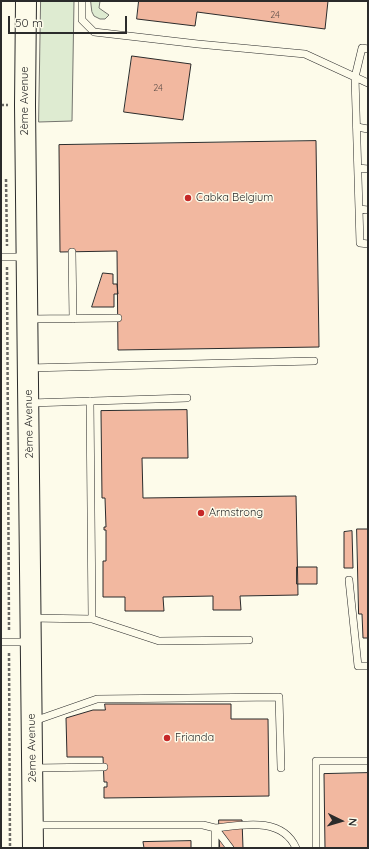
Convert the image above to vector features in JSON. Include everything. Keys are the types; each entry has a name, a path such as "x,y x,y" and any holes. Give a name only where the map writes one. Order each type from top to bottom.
{"street":[{"name":"2ème Avenue","path":"26,1 25,105 11,257 27,320 33,848"}],"lane":[{"path":"82,1 82,20 94,32 305,54 368,83"},
{"path":"368,49 362,48 355,78 360,243 368,244"},
{"path":"357,127 368,128"},
{"path":"358,168 368,169"},
{"path":"359,209 368,210"},
{"path":"72,252 73,319"},
{"path":"27,320 118,318"},
{"path":"28,368 314,361"},
{"path":"28,403 187,398"},
{"path":"90,401 92,619"},
{"path":"349,580 358,666 368,666"},
{"path":"31,618 92,619 160,641 249,640"},
{"path":"1,642 31,642"},
{"path":"32,722 97,699 279,697 281,768"},
{"path":"316,848 316,761 368,761"},
{"path":"32,768 104,767"},
{"path":"33,824 203,825 215,828 246,825 268,825 282,831 293,841 296,848"},
{"path":"215,828 215,848"},
{"path":"215,828 230,848"}],"path":[{"path":"6,105 6,112"},
{"path":"6,174 11,257 9,642 11,848"}],"green space":[{"path":"41,1 74,1 72,121 39,122"},
{"path":"91,1 100,1 99,8 109,15 105,19 100,19 94,16"}],"building":[{"path":"139,1 328,1 325,29 197,12 195,26 137,19"},
{"path":"132,56 191,64 183,120 124,112"},
{"name":"Cabka Belgium","path":"316,141 319,347 118,350 117,251 60,252 59,145"},
{"path":"103,273 113,274 113,284 117,284 118,294 114,294 114,307 92,307"},
{"name":"Armstrong","path":"187,410 188,458 142,458 143,498 296,496 298,595 240,596 241,610 213,610 213,596 163,597 164,611 125,611 125,597 103,597 103,561 106,561 106,530 104,530 104,527 106,527 105,498 102,498 101,411"},
{"path":"357,529 368,529 368,638 363,638 362,614 359,614"},
{"path":"352,531 353,568 344,568 344,532"},
{"path":"297,567 317,567 317,584 297,584"},
{"name":"Frianda","path":"105,704 231,704 231,719 268,719 269,796 104,798 104,787 107,787 107,782 104,782 103,757 67,757 66,718 93,710 105,710"},
{"path":"368,773 368,848 325,848 324,774"},
{"path":"219,820 242,820 243,848 220,848"},
{"path":"191,841 191,848 144,848 143,842"}],"place":[{"name":"Cabka Belgium","path":"188,198"},
{"name":"Armstrong","path":"201,513"},
{"name":"Frianda","path":"167,738"}]}
